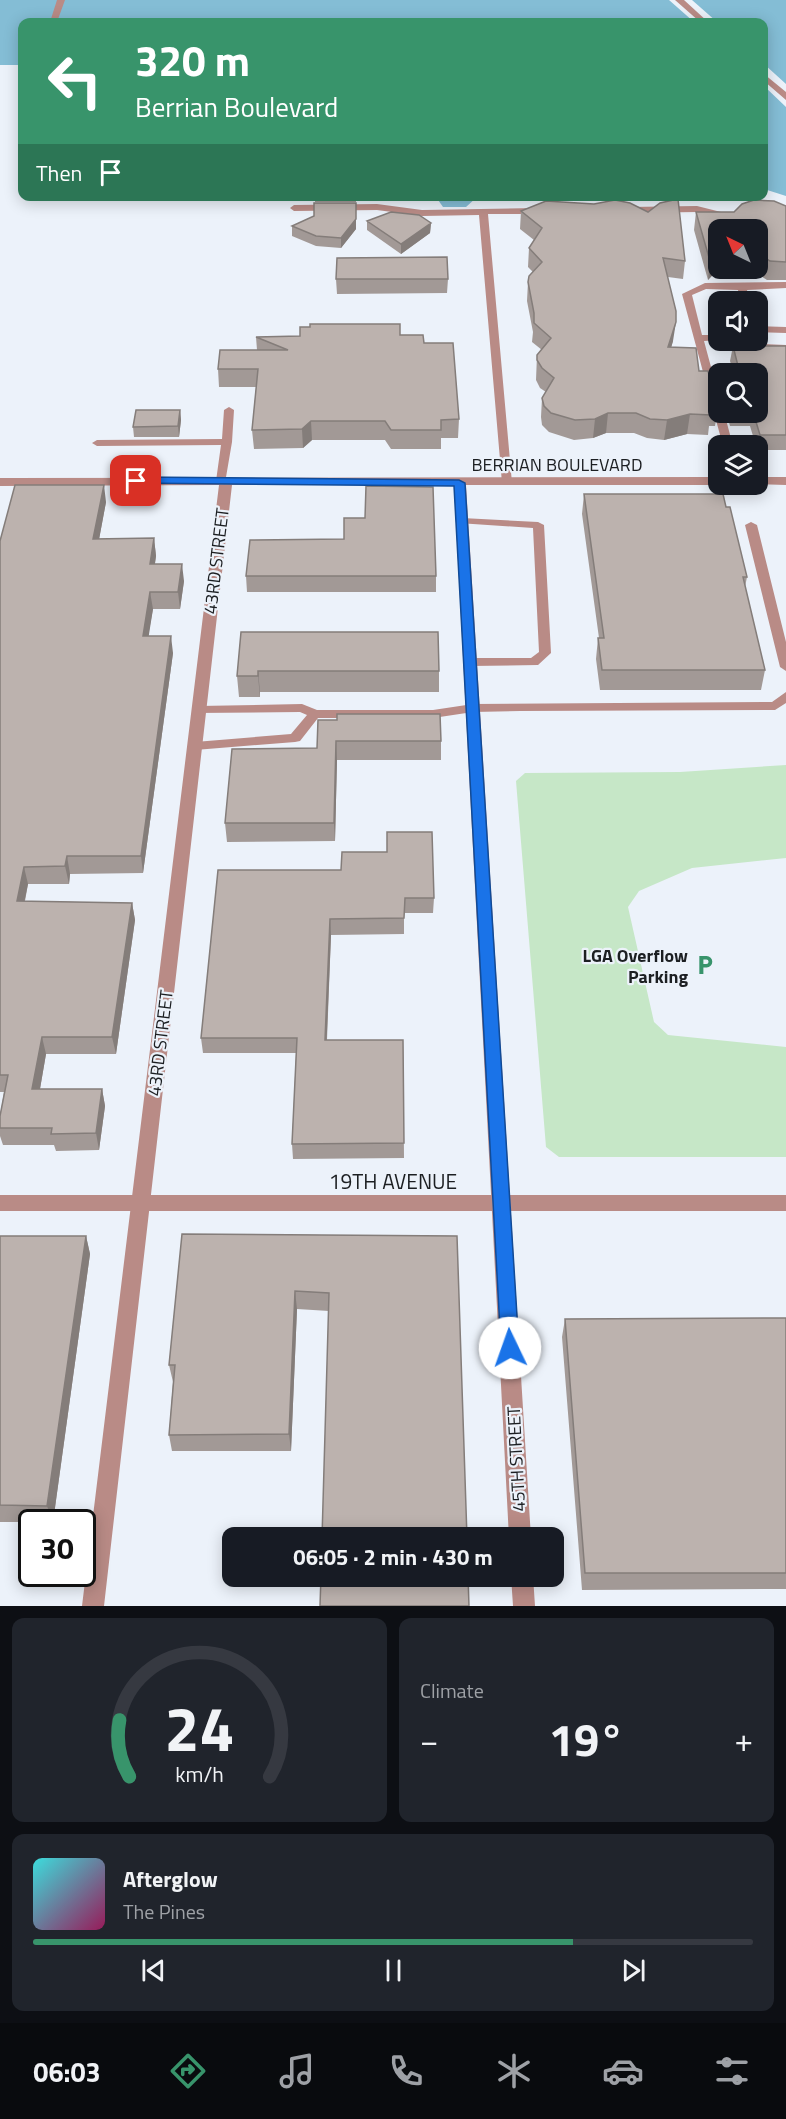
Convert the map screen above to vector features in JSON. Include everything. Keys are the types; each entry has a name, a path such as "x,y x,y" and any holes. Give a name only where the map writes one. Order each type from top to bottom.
{"street":[{"path":"679,0 699,18"},
{"path":"768,80 786,97"},
{"name":"43RD STREET","path":"93,1606 195,746 224,481"},
{"name":"BERRIAN BOULEVARD","path":"0,482 708,482"},
{"path":"768,482 785,484"},
{"name":"45TH STREET","path":"459,483 503,1204 519,1527"},
{"name":"19TH AVENUE","path":"0,1203 786,1203"},
{"path":"523,1587 524,1606"}],"lane":[{"path":"54,18 61,0"},
{"path":"294,208 377,207 422,213 542,211"},
{"path":"614,210 697,209 719,214 740,214"},
{"path":"483,212 507,483"},
{"path":"725,435 687,294 705,286 786,285"},
{"path":"742,287 743,291"},
{"path":"768,329 786,330"},
{"path":"698,338 708,338"},
{"path":"768,347 786,348"},
{"path":"224,481 229,410"},
{"path":"97,443 226,442"},
{"path":"462,521 538,525 544,653 534,662 470,662"},
{"path":"752,525 786,667"},
{"path":"199,710 302,708 315,714 433,714 473,708 775,706 786,696"},
{"path":"195,746 295,738 315,714"}],"green space":[{"path":"786,765 786,858 692,868 639,891 628,907 654,1022 668,1035 786,1047 786,1157 559,1157 546,1147 516,781 525,773 680,772"}],"water":[{"path":"0,0 786,0 786,196 768,190 768,18 18,18 18,65 0,65"},
{"path":"439,201 473,201 466,207 443,207"}],"pier":[{"path":"669,0 692,0 712,18 689,18"},
{"path":"768,68 786,84 786,107 768,90"}],"building":[{"path":"546,201 594,204 620,201 648,212 660,203 678,201 685,261 663,258 676,311 676,322 668,347 696,348 699,371 708,371 708,415 690,414 667,420 650,419 636,413 608,413 595,419 575,420 551,413 544,406 542,398 554,378 542,368 537,355 551,338 534,323 528,282 529,276 542,262 529,248 542,228 521,211"},
{"path":"751,201 774,201 786,206 786,262 768,260 768,219 708,219 708,254 696,212 734,212 742,204"},
{"path":"314,203 356,203 356,219 341,238 316,236 292,226 314,216"},
{"path":"391,212 419,215 431,223 401,244 367,221"},
{"path":"447,257 448,279 336,279 337,258"},
{"path":"310,324 400,324 400,335 423,335 424,343 453,343 459,419 441,420 441,430 391,430 385,421 311,421 302,429 252,430 258,369 218,369 220,350 288,350 256,337 300,336 300,327 310,327"},
{"path":"768,346 786,346 786,435 760,435 756,423 768,423 768,363 737,363 734,351 768,351"},
{"path":"136,410 180,410 178,426 133,427"},
{"path":"15,485 104,485 93,539 154,538 150,564 182,564 178,592 150,592 143,636 171,636 141,856 67,856 65,866 24,867 17,901 132,903 112,1037 42,1037 32,1089 102,1089 96,1133 51,1134 52,1128 0,1128 8,1075 0,1075 0,541"},
{"path":"366,486 433,487 436,576 246,576 250,540 344,539 344,518 365,518"},
{"path":"584,494 723,495 726,507 730,507 747,577 743,577 765,670 602,670 598,638 604,638"},
{"path":"241,632 438,632 439,671 258,671 258,676 237,676"},
{"path":"337,714 440,714 441,741 336,741 334,823 225,823 232,749 317,748 318,720 337,720"},
{"path":"387,832 432,832 434,898 405,898 404,918 330,919 325,1040 403,1040 404,1143 292,1144 297,1038 201,1038 218,870 341,870 342,852 387,852"},
{"path":"182,1234 457,1236 467,1527 322,1527 329,1293 295,1291 289,1434 169,1435 175,1365 169,1365"},
{"path":"0,1236 86,1236 47,1506 0,1505"},
{"path":"786,1318 786,1573 585,1573 565,1319"},
{"path":"321,1587 468,1587 469,1606 320,1606"}],"place":[{"name":"LGA Overflow Parking","path":"705,965"}],"route":[{"path":"136,481 459,483 510,1348"}]}
